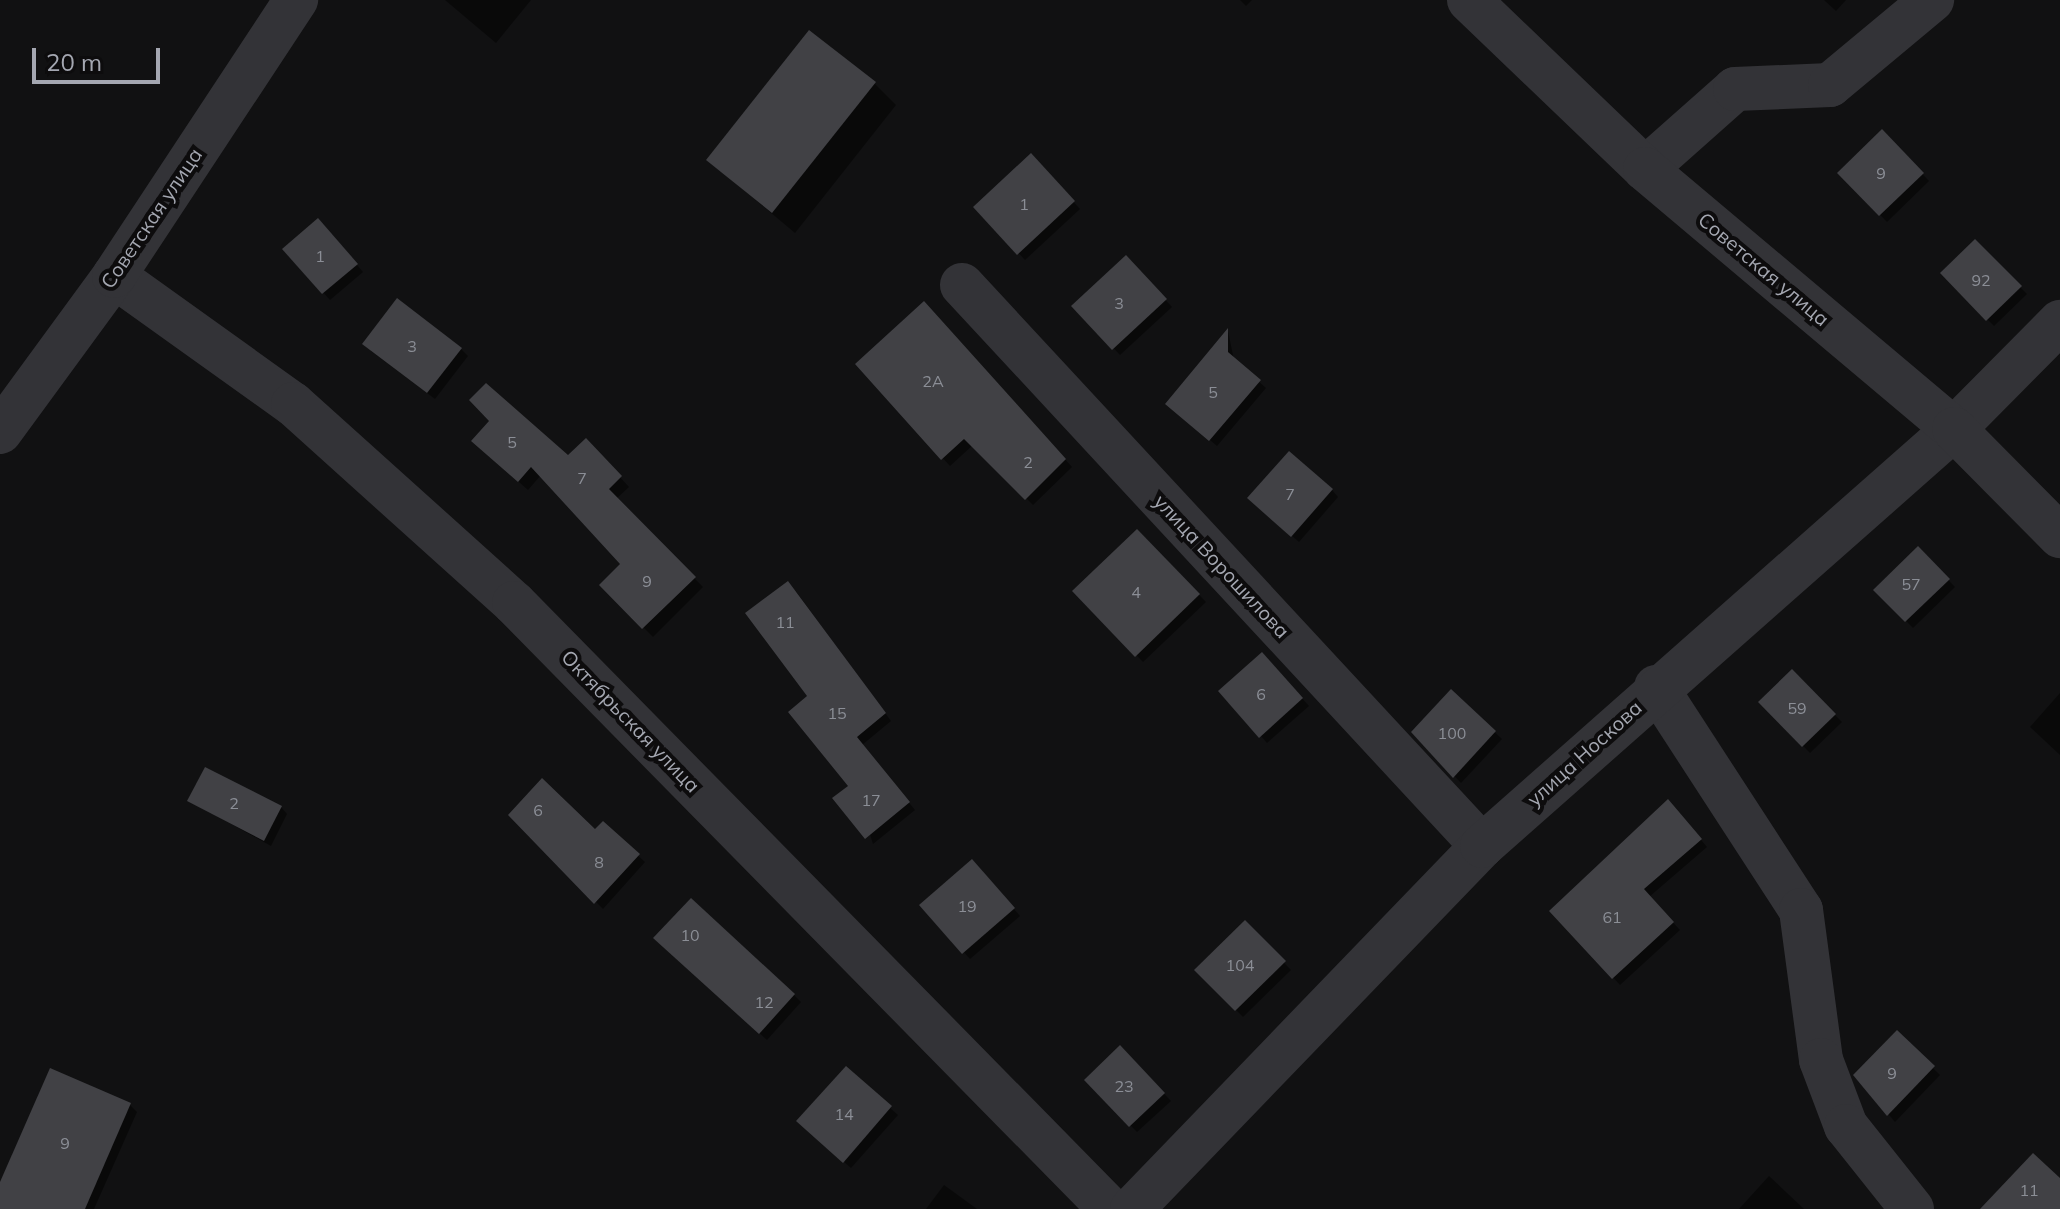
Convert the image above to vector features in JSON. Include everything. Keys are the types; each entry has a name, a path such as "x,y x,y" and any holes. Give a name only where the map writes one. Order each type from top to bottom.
{"street":[{"name":"Советская улица","path":"0,432 114,276 296,0"},
{"name":"Советская улица","path":"1469,0 1645,169 1954,429 2060,536"},
{"path":"1645,169 1735,89 1830,85 1932,0"},
{"name":"Октябрьская улица","path":"114,276 293,404 514,603 1110,1209"},
{"name":"улица Ворошилова","path":"962,285 1482,846"},
{"name":"улица Носкова","path":"1132,1209 1482,846 1656,687 1954,429 2060,322"},
{"path":"1656,687 1801,910 1826,1073 1846,1126 1912,1209"}],"building":[{"path":"809,30 876,82 772,213 706,160"},
{"path":"1882,129 1924,173 1879,216 1837,173"},
{"path":"1031,153 1075,201 1017,255 973,207"},
{"path":"318,218 358,264 322,294 282,249"},
{"path":"1975,239 2022,286 1986,321 1940,273"},
{"path":"1126,255 1167,299 1112,350 1071,306"},
{"path":"397,298 462,348 427,393 362,344"},
{"path":"924,301 1066,459 1025,500 964,439 941,460 855,364"},
{"path":"1228,328 1228,352 1261,380 1209,441 1165,404"},
{"path":"486,383 568,455 586,438 622,476 609,489 696,577 642,629 599,585 620,564 531,467 518,482 471,441 489,421 469,400"},
{"path":"1289,451 1333,489 1291,537 1247,498"},
{"path":"1137,529 1200,594 1135,657 1072,591"},
{"path":"1918,546 1950,579 1905,622 1873,590"},
{"path":"788,581 886,713 857,737 910,802 865,839 832,798 848,786 788,712 807,696 745,613"},
{"path":"1262,652 1303,698 1259,738 1218,691"},
{"path":"1792,669 1836,714 1802,747 1758,702"},
{"path":"1451,689 1496,731 1453,778 1411,732"},
{"path":"205,767 282,806 264,841 187,801"},
{"path":"542,778 595,829 603,821 640,854 594,904 508,815"},
{"path":"1668,799 1702,839 1644,889 1674,922 1612,979 1549,911"},
{"path":"972,859 1015,908 962,954 919,905"},
{"path":"691,898 795,994 759,1034 653,938"},
{"path":"1245,920 1286,961 1235,1011 1194,970"},
{"path":"1897,1030 1935,1066 1887,1116 1853,1075"},
{"path":"1120,1045 1165,1093 1129,1127 1084,1080"},
{"path":"846,1066 892,1106 843,1163 796,1121"},
{"path":"50,1068 131,1103 85,1209 0,1209 0,1182"},
{"path":"2033,1153 2060,1178 2060,1209 1980,1209"}]}
